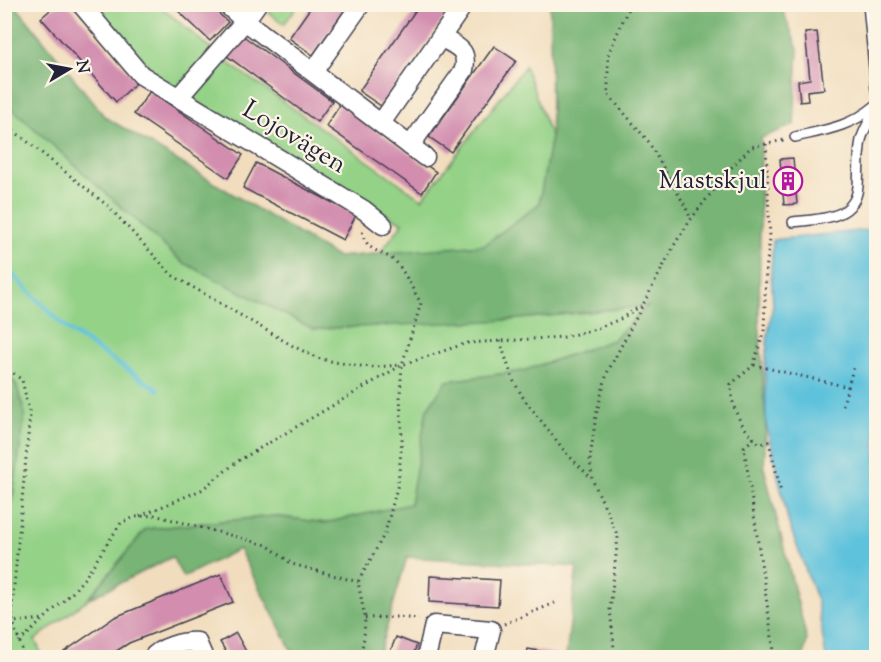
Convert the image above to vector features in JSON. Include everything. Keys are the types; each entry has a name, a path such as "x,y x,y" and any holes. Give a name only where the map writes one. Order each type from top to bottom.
{"street":[{"name":"Lojovägen","path":"81,4 141,75 364,210 382,225"},
{"path":"226,4 245,21 425,157"},
{"path":"178,98 257,4"},
{"path":"313,72 361,4"},
{"path":"381,123 464,4"},
{"path":"410,146 464,70 463,51 441,37"},
{"path":"426,657 434,625 491,630 484,657"},
{"path":"152,657 156,653 187,642 197,642 204,657"}],"lane":[{"path":"868,4 876,90"},
{"path":"795,138 845,125 876,106"},
{"path":"793,222 834,217 849,209 855,201 858,190 861,140 876,106"}],"path":[{"path":"630,4 608,55 608,94 648,141 691,219"},
{"path":"6,125 108,206 172,275 317,358 360,366 402,364"},
{"path":"615,657 610,609 618,537 592,479 590,459 596,415 607,374 676,242 729,170 751,147 795,138"},
{"path":"766,144 770,238 766,270 764,332 753,365 731,384 731,398 738,419 753,438 760,444 769,442 781,492"},
{"path":"360,657 365,618 358,582 385,533 398,484 402,439 400,394 402,364 421,303 397,262 368,246 363,238 364,210"},
{"path":"20,642 72,593 121,523 201,490 238,461 402,364 467,342 564,337 596,329 620,319 642,305"},
{"path":"500,341 513,380 524,399 567,454 592,479"},
{"path":"753,365 848,387"},
{"path":"842,408 854,365"},
{"path":"4,366 22,380 30,415 12,607 13,622 25,657"},
{"path":"753,438 744,447 775,657"},
{"path":"140,516 154,515 267,545 292,564 358,582"},
{"path":"491,630 555,603"},
{"path":"365,618 416,618 434,625"},
{"path":"4,622 45,619"}],"green space":[{"path":"5,4 15,5 105,117 337,257 484,245 539,204 551,137 550,5 783,5 783,11 798,49 794,125 761,138 759,320 766,424 764,468 807,640 803,657 566,657 577,567 407,557 378,657 295,657 239,549 183,577 172,557 88,599 146,529 274,516 325,523 410,504 427,409 447,381 523,371 613,340 648,306 509,320 313,329 182,262 5,102"},
{"path":"91,5 159,5 224,60 422,199 525,66 551,137 539,204 485,245 379,254 403,223 330,185 162,81"},
{"path":"275,5 298,5 284,24 269,13"},
{"path":"5,102 182,262 509,320 649,305 613,340 523,371 447,381 427,409 410,504 325,523 274,516 146,529 88,599 35,640 43,657 5,657 5,550 25,414 16,384 5,374"},
{"path":"5,374 16,384 25,414 5,550"}],"water":[{"path":"876,229 876,657 826,657 817,601 789,524 766,424 765,367 773,304 771,271 773,240"}],"building":[{"path":"57,4 68,4 137,82 116,102 41,18"},
{"path":"171,4 208,4 228,22 210,41"},
{"path":"313,4 349,4 313,55 289,38"},
{"path":"420,4 434,4 447,14 381,106 359,91"},
{"path":"817,32 824,89 807,91 808,101 800,102 798,81 810,79 805,33"},
{"path":"242,35 332,101 317,122 227,56"},
{"path":"494,46 516,61 451,152 429,137"},
{"path":"150,91 243,155 228,178 134,114"},
{"path":"340,105 436,172 422,193 326,126"},
{"name":"Mastskjul","path":"793,158 797,204 784,205 780,159"},
{"path":"256,163 356,215 343,240 243,188"},
{"path":"221,574 233,602 129,643 107,657 68,657 64,652 115,617"},
{"path":"430,576 500,580 498,606 429,602"},
{"path":"236,633 249,657 229,657 220,642"},
{"path":"396,637 417,645 412,657 388,657"},
{"path":"528,649 555,654 554,657 526,657"}],"waterway":[{"path":"4,266 68,330 158,390"}],"place":[{"name":"Mastskjul","path":"788,181"}]}
